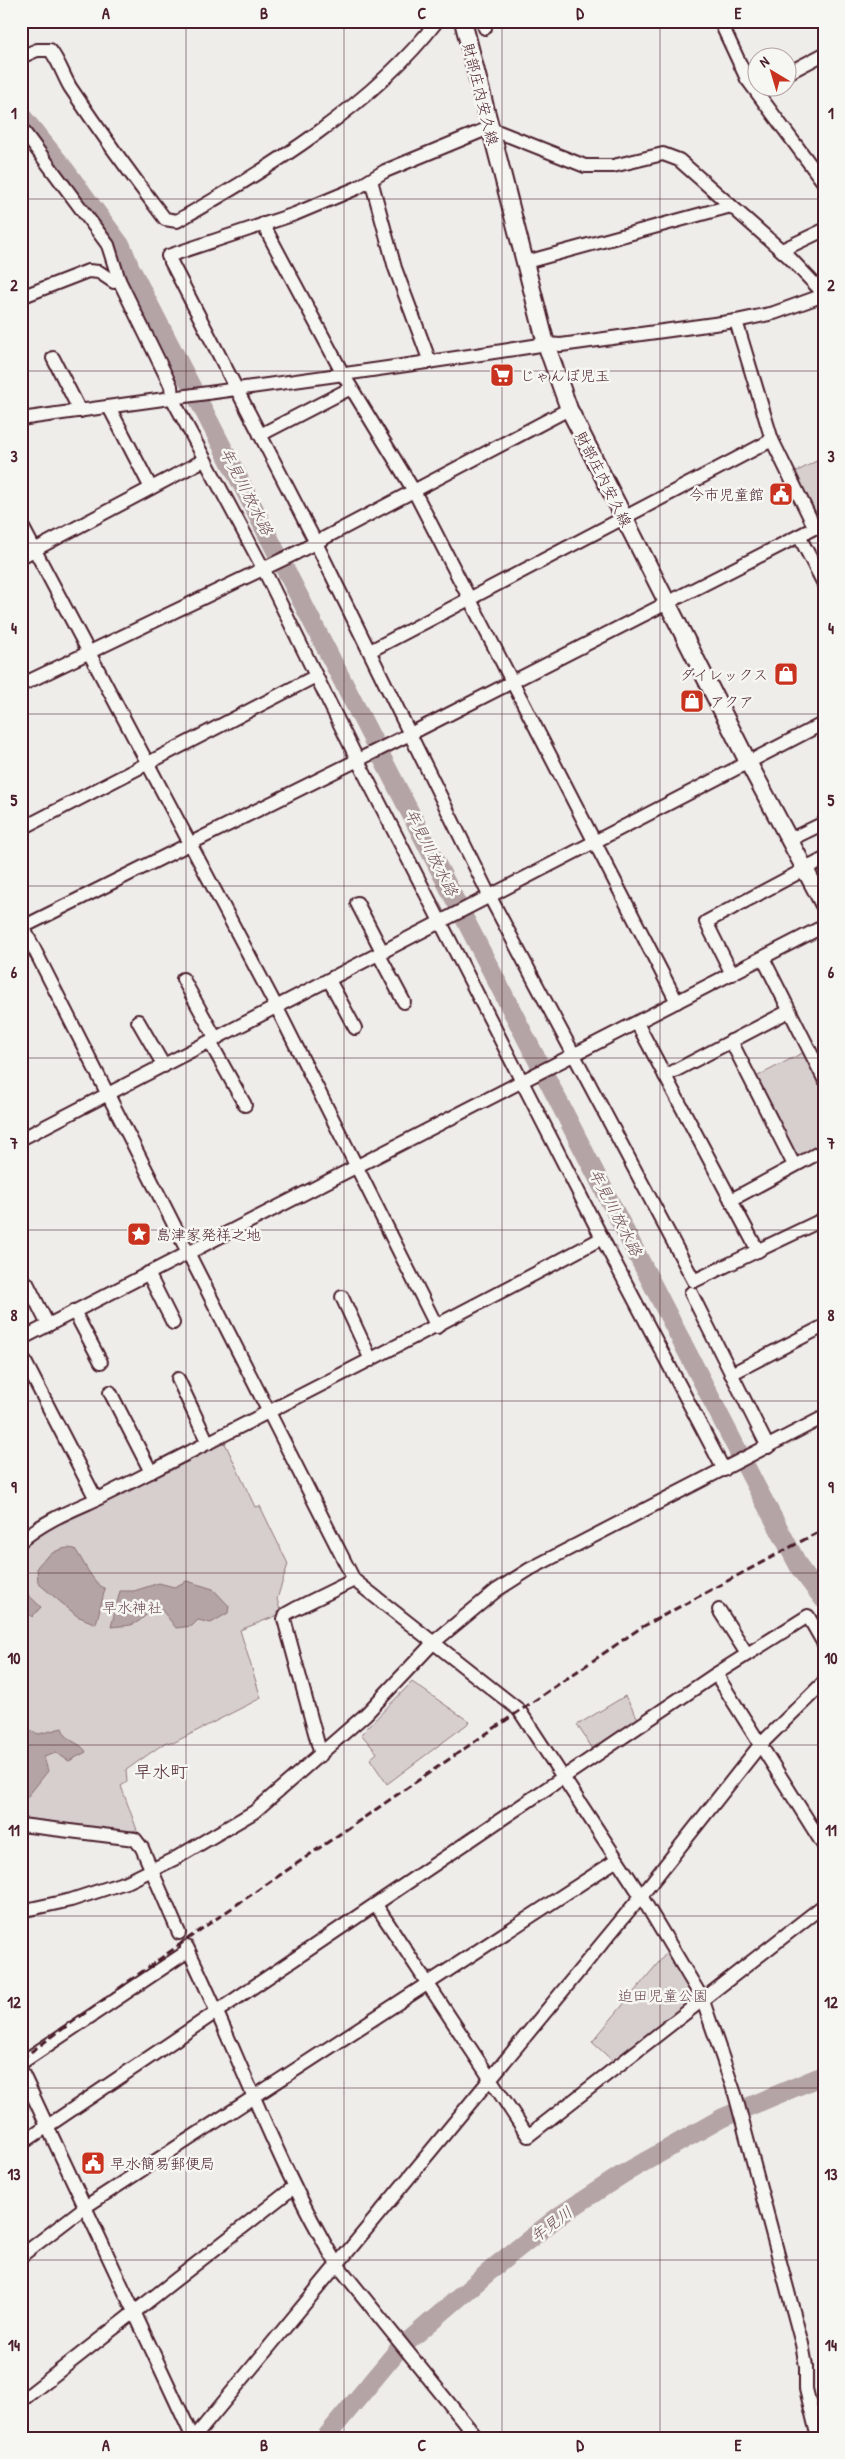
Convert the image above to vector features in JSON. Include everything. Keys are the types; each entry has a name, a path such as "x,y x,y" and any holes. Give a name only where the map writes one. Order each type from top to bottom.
{"main road":[{"name":"財部庄内安久線","path":"463,21 488,128 526,262 546,344 569,409 622,517 668,602 748,762 824,905"}],"street":[{"path":"21,57 37,50 50,50 58,60 69,84 126,167 165,219 177,221 248,181 362,99 416,49 437,21"},
{"path":"720,21 748,72"},
{"path":"798,68 824,54"},
{"path":"766,98 821,175"},
{"path":"21,128 108,245 120,280 170,386 172,398 264,570 316,676 360,758 440,923 724,1470"},
{"path":"21,419 235,389 344,376 546,344 561,345 736,321 774,313 824,295 782,250 679,160 663,154 613,166 585,166 488,128 385,171 357,188 295,214 168,256 235,389 316,543 370,651 406,736 484,900 569,1058 694,1281 824,1219"},
{"path":"371,180 395,268 430,362"},
{"path":"526,262 731,206"},
{"path":"263,224 344,376 414,491 677,1002"},
{"path":"782,250 824,230"},
{"path":"21,297 88,271 99,272 114,282 120,280"},
{"path":"736,321 772,440 819,526 406,736 22,926 109,1094 354,1580 519,1710 641,1896 702,1998 744,2124 802,2344 806,2366 806,2389 820,2422 818,2438"},
{"path":"53,358 80,411"},
{"path":"260,435 352,388"},
{"path":"109,407 151,488"},
{"path":"21,685 264,570 569,409"},
{"path":"370,651 622,517 772,440"},
{"path":"21,557 204,460"},
{"path":"21,524 276,1008 437,1326"},
{"path":"799,536 824,584"},
{"path":"21,829 316,676"},
{"path":"21,1139 824,723"},
{"path":"789,840 824,823"},
{"path":"732,974 706,922 824,859"},
{"path":"357,903 404,1002"},
{"path":"21,1339 824,926"},
{"path":"763,958 824,1079"},
{"path":"184,979 246,1105"},
{"path":"329,980 355,1028"},
{"path":"665,1076 789,1011"},
{"path":"138,1021 164,1066"},
{"path":"637,1023 758,1250"},
{"path":"731,1041 794,1165"},
{"path":"730,1200 824,1150"},
{"path":"21,1541 34,1529 53,1518 96,1499 270,1412 602,1238"},
{"path":"148,1273 173,1323"},
{"path":"27,1283 48,1325"},
{"path":"691,1293 731,1374 764,1449"},
{"path":"342,1297 371,1360"},
{"path":"74,1311 101,1362"},
{"path":"731,1374 824,1326"},
{"path":"21,1354 96,1499"},
{"path":"178,1379 208,1443"},
{"path":"110,1392 151,1472"},
{"path":"21,1911 88,1894 129,1881 213,1837 254,1812 366,1714 434,1642 497,1590 530,1569 824,1417"},
{"path":"321,1755 284,1619 286,1614 354,1580"},
{"path":"719,1610 747,1654"},
{"path":"21,2144 716,1674 808,1616 824,1644"},
{"path":"716,1674 824,1846"},
{"path":"21,2070 194,2438 336,2263 641,1896 760,1745 824,1682"},
{"path":"21,1825 135,1839 142,1848 179,1933"},
{"path":"21,2256 85,2207 617,1860"},
{"path":"376,1904 528,2136 702,1998 824,1905"},
{"path":"21,2063 188,1949 294,2187 336,2263 477,2438"},
{"path":"21,2401 294,2187"}],"green space":[{"path":"824,457 824,514 816,518 794,473"},
{"path":"808,1050 824,1081 824,1145 797,1159 756,1077"},
{"name":"早水神社","path":"223,1439 255,1507 260,1506 288,1564 277,1599 281,1614 240,1630 261,1698 173,1743 166,1742 126,1770 127,1782 121,1786 137,1830 123,1833 21,1822 21,1544 35,1532"},
{"path":"412,1682 470,1722 387,1784 370,1759 377,1753 361,1734"},
{"path":"625,1696 640,1722 595,1752 577,1725"},
{"name":"迫田児童公園","path":"669,1950 695,1999 615,2063 592,2042"}],"shaded area":[{"path":"68,1548 75,1549 95,1581 105,1589 96,1624 77,1616 38,1583 37,1567 40,1563 55,1552"},
{"path":"187,1581 213,1589 229,1606 228,1613 211,1623 198,1620 192,1626 176,1628 161,1609 157,1609 149,1612 140,1621 131,1625 111,1627 120,1591 134,1591 159,1583 174,1587"},
{"path":"21,1588 41,1607 32,1617 21,1607"},
{"path":"21,1727 39,1734 62,1728 67,1737 81,1746 86,1752 69,1761 56,1753 44,1757 48,1771 21,1805"}],"waterway":[{"name":"年見川放水路","path":"21,115 63,167 122,247 130,267 757,1488 801,1570 824,1600"},
{"name":"年見川","path":"325,2438 398,2350 498,2264 559,2216 623,2174 722,2118 824,2075"}],"railway":[{"path":"21,2059 207,1925 642,1627 824,1529"}],"place":[{"name":"じゃんぼ児玉","path":"502,375"},
{"name":"今市児童館","path":"781,494"},
{"name":"ダイレックス","path":"786,674"},
{"name":"アクア","path":"692,701"},
{"name":"島津家発祥之地","path":"139,1234"},
{"name":"早水簡易郵便局","path":"93,2163"}],"district":[{"name":"早水町","path":"161,1771"}]}
